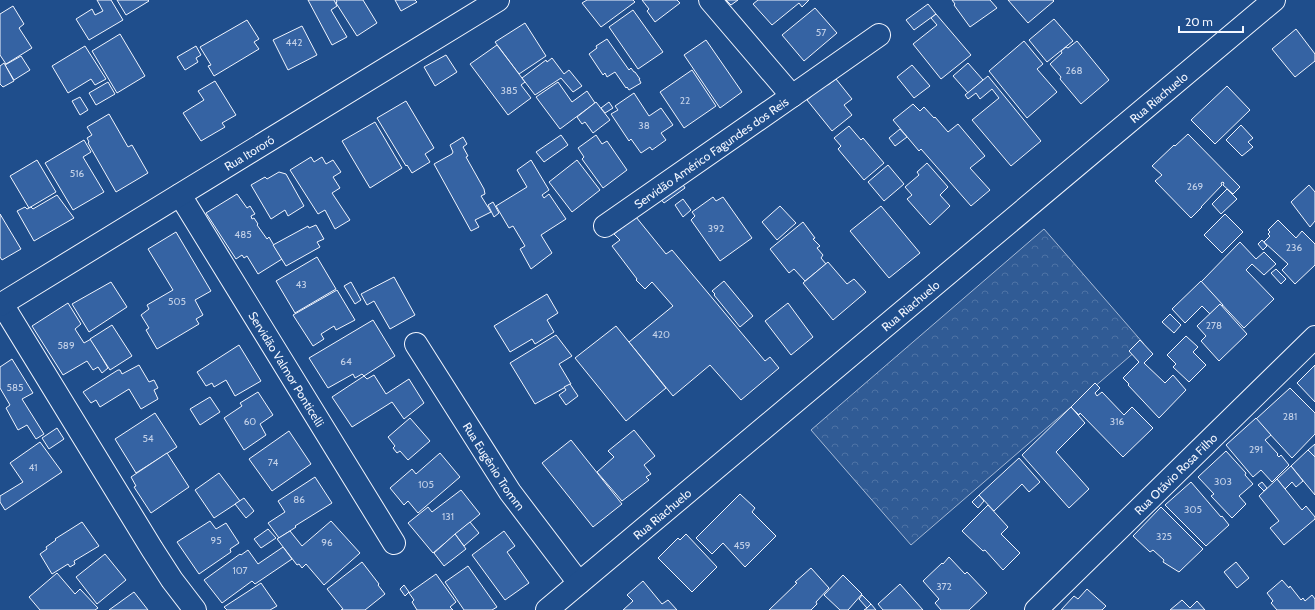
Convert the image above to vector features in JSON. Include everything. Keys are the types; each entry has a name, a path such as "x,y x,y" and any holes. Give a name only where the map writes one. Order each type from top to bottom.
{"street":[{"name":"Rua Itororó","path":"1,305 498,0"},
{"name":"Servidão Américo Fagundes dos Reis","path":"605,226 792,96 710,0"},
{"name":"Rua Riachuelo","path":"547,610 1274,0"},
{"path":"792,96 879,35"},
{"name":"Servidão Valmor Ponticelli","path":"180,195 394,543"},
{"path":"1,305 152,549 172,580 195,610"},
{"name":"Rua Otávio Rosa Filho","path":"1036,610 1315,337"},
{"name":"Rua Eugênio Tromm","path":"416,344 510,492 579,583"}],"green space":[{"path":"1044,229 1144,344 911,545 811,430"}],"building":[{"path":"97,0 111,0 123,20 89,40 76,19 92,9 95,15 103,11"},
{"path":"117,0 148,0 149,1 126,15"},
{"path":"308,0 334,0 337,6 331,10 347,37 332,45"},
{"path":"336,0 363,0 377,23 357,36 336,3"},
{"path":"395,0 415,0 417,2 401,11"},
{"path":"587,0 633,0 635,2 601,27 582,3"},
{"path":"642,0 677,0 680,3 655,22 647,11 649,9"},
{"path":"726,0 738,0 731,5"},
{"path":"758,0 809,0 802,7 799,3 772,25 753,4"},
{"path":"952,0 990,0 997,8 970,27"},
{"path":"1008,0 1053,0 1054,1 1028,23"},
{"path":"928,4 936,14 914,30 906,20"},
{"path":"13,6 24,24 19,28 32,48 6,64 0,55 0,14"},
{"path":"815,8 837,33 804,61 782,35"},
{"path":"633,10 663,52 638,69 609,27"},
{"path":"936,14 971,55 941,79 913,44 937,25 931,18"},
{"path":"1054,19 1073,41 1047,62 1029,40"},
{"path":"247,20 259,39 254,42 259,49 214,76 208,66 211,65 200,47"},
{"path":"525,23 546,56 519,74 495,42"},
{"path":"302,26 317,55 288,70 273,40"},
{"path":"1296,29 1315,54 1315,61 1295,77 1272,49"},
{"path":"120,34 145,76 117,93 92,51"},
{"path":"607,39 629,70 631,68 635,72 641,83 629,90 615,72 607,77 605,73 603,75 589,54 597,48 596,46"},
{"path":"706,40 742,92 720,108 684,55"},
{"path":"1024,41 1043,64 1037,69 1057,92 1027,118 989,71"},
{"path":"1077,41 1109,80 1081,104 1060,79 1061,77 1050,64 1062,53 1061,51"},
{"path":"497,45 525,82 521,85 531,98 508,115 470,64"},
{"path":"85,46 106,79 95,85 91,79 68,93 52,66"},
{"path":"196,46 201,55 196,58 198,62 185,70 177,57"},
{"path":"446,55 457,72 435,86 424,67"},
{"path":"21,56 30,70 14,80 5,65"},
{"path":"552,58 564,74 569,70 582,86 573,92 561,78 535,95 522,78 546,60 547,62"},
{"path":"4,63 14,81 3,87 0,84 0,66"},
{"path":"968,63 983,80 968,93 953,76"},
{"path":"912,65 930,86 914,98 897,77"},
{"path":"692,70 716,106 684,128 660,92"},
{"path":"988,76 1041,141 1011,166 972,120 999,98 992,89 980,99 976,93 968,99 965,95"},
{"path":"836,79 852,99 844,105 852,115 832,131 807,100 814,94 808,86 828,85"},
{"path":"215,81 236,115 222,123 225,127 201,141 183,113 204,100 198,91"},
{"path":"108,82 115,94 96,105 89,93"},
{"path":"558,82 572,102 587,91 595,103 560,129 536,97"},
{"path":"1227,86 1250,110 1215,144 1191,120"},
{"path":"634,93 649,116 661,108 673,125 661,133 666,140 652,150 650,147 641,153 631,139 629,141 611,114 618,110 615,106"},
{"path":"80,97 88,110 80,115 72,101"},
{"path":"406,101 434,148 425,154 430,162 412,173 407,165 406,166 377,118"},
{"path":"596,102 610,120 593,133 585,122 582,124 577,117"},
{"path":"609,102 613,108 605,113 601,108"},
{"path":"913,104 920,111 924,107 948,132 958,124 985,156 970,168 990,190 971,206 921,149 919,151 893,120"},
{"path":"109,114 128,147 132,145 148,173 116,192 88,143 87,138 92,135 87,127"},
{"path":"375,122 402,168 370,188 342,141"},
{"path":"1241,125 1253,138 1248,142 1253,147 1242,156 1226,140"},
{"path":"849,126 861,140 863,138 884,163 864,180 838,149 841,146 834,138"},
{"path":"900,129 907,137 895,146 889,138"},
{"path":"1188,134 1240,187 1233,194 1223,185 1223,182 1221,183 1222,185 1191,218 1155,181 1162,175 1152,166"},
{"path":"561,135 568,145 544,162 536,152"},
{"path":"596,135 602,144 607,141 627,170 603,188 582,159 584,157 578,148"},
{"path":"463,137 467,144 463,147 468,156 466,157 484,189 485,194 481,196 491,212 475,220 479,227 471,231 434,164 452,154 453,152 450,145"},
{"path":"84,140 91,152 83,157 104,192 73,210 45,163"},
{"path":"311,157 314,162 322,157 326,164 333,160 341,172 333,177 340,188 332,193 350,220 335,229 325,210 318,214 290,170"},
{"path":"37,160 56,192 29,208 10,176"},
{"path":"531,160 549,190 542,195 544,198 549,194 566,219 541,235 552,253 531,269 520,249 525,246 513,226 509,228 496,206 527,187 517,170"},
{"path":"577,160 600,190 572,212 549,182"},
{"path":"927,163 948,187 940,195 950,206 930,225 907,199 912,195 905,187 919,175 917,172"},
{"path":"888,165 904,184 884,201 868,182"},
{"path":"279,172 286,174 304,206 288,216 285,210 271,219 251,185 265,177 267,179"},
{"path":"681,181 685,188 664,203 658,196"},
{"path":"1309,185 1315,192 1315,221 1310,227 1291,202"},
{"path":"1227,189 1237,199 1221,214 1212,204"},
{"path":"237,194 247,208 250,206 255,214 251,216 252,219 254,218 267,239 269,237 282,259 258,274 247,256 244,258 242,255 236,259 206,213"},
{"path":"57,195 74,218 34,241 17,211 25,207 27,209 31,207 33,209"},
{"path":"713,197 716,201 723,197 752,238 720,261 691,220 695,216 692,212"},
{"path":"683,199 691,210 683,217 675,205"},
{"path":"493,202 499,213 494,217 488,205"},
{"path":"780,206 796,223 777,240 762,222"},
{"path":"881,206 920,253 889,278 850,231"},
{"path":"0,214 21,249 2,260 0,257"},
{"path":"1225,214 1243,232 1222,253 1204,235"},
{"path":"636,217 666,254 672,250 765,361 770,357 779,368 741,400 710,365 673,396 629,342 673,306 652,282 645,289 636,280 637,279 612,246 620,240 614,234"},
{"path":"1278,220 1296,238 1302,231 1315,244 1315,265 1295,284 1282,270 1288,264 1264,242 1270,236 1268,234 1270,232 1268,230"},
{"path":"803,222 815,238 813,239 820,246 817,248 823,255 821,258 826,264 805,281 794,269 789,273 770,249"},
{"path":"316,225 324,239 317,242 320,247 286,266 273,245 308,226 309,228"},
{"path":"176,232 211,291 195,300 203,315 196,319 199,324 157,349 146,330 149,328 141,315 149,309 147,305 173,290 148,249"},
{"path":"1262,240 1267,246 1263,250 1258,244"},
{"path":"1240,242 1256,259 1264,252 1276,264 1264,275 1252,264 1246,270 1274,299 1244,328 1201,282"},
{"path":"317,257 336,289 295,313 276,281"},
{"path":"828,262 847,284 854,279 866,292 833,320 803,283"},
{"path":"1276,269 1286,279 1281,284 1271,273"},
{"path":"394,277 415,315 390,329 374,301 367,305 361,294"},
{"path":"724,281 753,316 740,327 712,291"},
{"path":"1201,281 1223,305 1222,306 1220,304 1210,314 1202,306 1185,323 1172,309"},
{"path":"111,282 127,307 89,332 72,304"},
{"path":"351,282 361,300 355,304 344,286"},
{"path":"337,290 355,320 336,330 334,326 321,334 324,339 313,346 293,315"},
{"path":"547,294 558,313 547,320 554,332 535,344 532,339 510,352 494,326"},
{"path":"68,303 81,324 75,329 84,343 91,339 108,368 102,373 98,367 93,370 87,361 63,375 32,326"},
{"path":"788,303 813,337 791,355 765,321"},
{"path":"1220,304 1247,334 1219,361 1201,341 1206,336 1197,326"},
{"path":"1170,314 1181,325 1174,333 1162,322"},
{"path":"373,320 395,356 364,376 362,374 355,378 353,374 328,388 309,358"},
{"path":"112,325 132,356 110,370 90,339"},
{"path":"616,326 666,388 626,421 575,358"},
{"path":"556,335 572,356 559,364 571,384 535,404 510,363"},
{"path":"1186,336 1198,347 1193,352 1206,365 1189,382 1173,367 1176,364 1167,355"},
{"path":"1140,340 1153,354 1144,363 1165,383 1173,375 1186,390 1159,418 1123,378 1139,362 1129,351"},
{"path":"239,345 261,381 235,396 226,380 214,387 212,383 206,386 197,372"},
{"path":"12,359 33,393 22,399 44,434 36,439 27,425 18,430 6,408 10,405 0,388 0,367"},
{"path":"139,365 149,382 154,380 158,388 154,390 158,399 141,409 129,389 100,407 96,400 91,403 83,392 118,370 120,370 122,374"},
{"path":"1315,365 1315,402 1297,383"},
{"path":"374,375 386,394 409,379 424,403 404,419 392,402 352,427 332,397 364,376 367,379"},
{"path":"1095,383 1100,388 1095,393 1097,396 1102,392 1124,415 1132,407 1153,428 1123,457 1080,413 1079,415 1071,407"},
{"path":"570,384 578,396 566,405 559,395 566,390 564,387"},
{"path":"1290,388 1315,413 1315,434 1292,458 1256,419"},
{"path":"258,392 273,415 260,424 266,435 244,450 224,418 242,406 240,403"},
{"path":"210,397 220,412 200,425 190,409"},
{"path":"1071,407 1085,423 1056,452 1089,489 1069,508 1022,455"},
{"path":"155,413 177,447 136,473 115,439"},
{"path":"410,418 430,441 408,460 400,451 397,453 393,448 395,446 388,437"},
{"path":"1256,418 1271,435 1265,440 1278,454 1277,455 1279,457 1281,455 1289,465 1272,482 1261,470 1253,477 1226,445"},
{"path":"57,428 64,439 49,449 42,438"},
{"path":"634,430 655,456 644,465 651,474 646,477 649,480 622,501 597,472 614,457 608,451"},
{"path":"289,431 311,464 272,491 249,459"},
{"path":"571,440 622,504 593,527 542,463"},
{"path":"40,442 62,472 5,510 0,502 0,496 23,482 10,463"},
{"path":"1315,444 1315,457 1308,450"},
{"path":"1308,450 1315,457 1315,495 1291,466"},
{"path":"1226,451 1246,473 1245,475 1253,484 1239,496 1246,504 1232,518 1211,496 1214,494 1198,477"},
{"path":"167,453 189,487 151,513 134,487 136,486 131,477"},
{"path":"440,453 460,477 418,513 408,501 404,505 390,488 412,469 416,474"},
{"path":"1019,458 1040,482 1029,492 1022,484 994,511 979,495"},
{"path":"1291,466 1303,481 1296,487 1292,482 1285,489 1277,479"},
{"path":"219,473 240,501 214,518 195,490"},
{"path":"315,477 332,503 279,538 268,523 285,512 278,501"},
{"path":"1277,479 1302,510 1306,506 1315,517 1315,519 1284,545 1270,528 1279,521 1259,496"},
{"path":"1191,482 1229,525 1206,546 1165,505"},
{"path":"1262,482 1267,488 1264,491 1258,485"},
{"path":"461,490 480,514 433,553 408,523 428,507 432,512"},
{"path":"740,494 755,508 752,512 776,536 745,567 723,543 712,554 696,538"},
{"path":"979,495 984,501 978,508 972,502"},
{"path":"244,498 254,511 246,518 235,504"},
{"path":"988,505 1008,527 1001,534 1020,553 1003,570 985,550 983,551 962,531"},
{"path":"1161,507 1203,549 1179,572 1163,562 1164,560 1153,550 1150,552 1133,536"},
{"path":"210,521 216,529 226,523 239,543 230,549 231,552 199,574 177,542"},
{"path":"331,521 360,553 324,585 306,564 302,568 299,564 297,565 277,539 290,531 302,546"},
{"path":"82,522 99,546 74,561 75,564 70,567 68,564 52,574 40,554 47,549 46,547 56,540 55,539"},
{"path":"470,522 479,533 464,546 455,534"},
{"path":"268,529 276,538 261,548 254,539"},
{"path":"504,531 515,546 507,552 529,583 505,600 472,555"},
{"path":"455,534 466,549 444,566 434,553"},
{"path":"686,534 717,567 692,592 658,558 678,538 680,540"},
{"path":"283,547 292,559 255,584 252,581 222,603 204,580 240,554 241,555 248,550 258,564"},
{"path":"105,554 126,580 97,604 76,577"},
{"path":"949,557 965,574 967,572 987,593 969,610 941,610 935,603 939,599 923,581"},
{"path":"362,562 385,594 365,610 341,610 343,609 327,589"},
{"path":"1236,562 1249,578 1237,588 1224,572"},
{"path":"468,566 497,607 492,610 464,610 445,582"},
{"path":"811,568 829,588 811,610 769,610 797,583 795,582"},
{"path":"57,573 75,594 80,589 98,608 95,610 40,610 29,597"},
{"path":"436,574 456,602 450,607 453,610 417,610 412,602 414,600 409,593"},
{"path":"843,575 862,594 848,610 840,610 824,595"},
{"path":"1282,580 1289,588 1290,586 1301,600 1303,598 1305,601 1312,595 1315,599 1315,610 1277,610 1271,603 1273,601 1267,593"},
{"path":"643,581 662,604 668,600 677,610 623,610 633,601 627,595"},
{"path":"261,583 277,606 270,610 227,610 224,607"},
{"path":"900,584 923,610 883,610 878,604"},
{"path":"404,585 409,592 405,596 400,589"},
{"path":"1087,589 1106,606 1102,610 1061,610 1074,596 1078,599"},
{"path":"134,592 148,610 109,610"},
{"path":"862,595 871,604 867,608 859,599"},
{"path":"1182,600 1190,608 1197,601 1205,610 1170,610"},
{"path":"871,604 876,610 864,610 867,608"}]}
